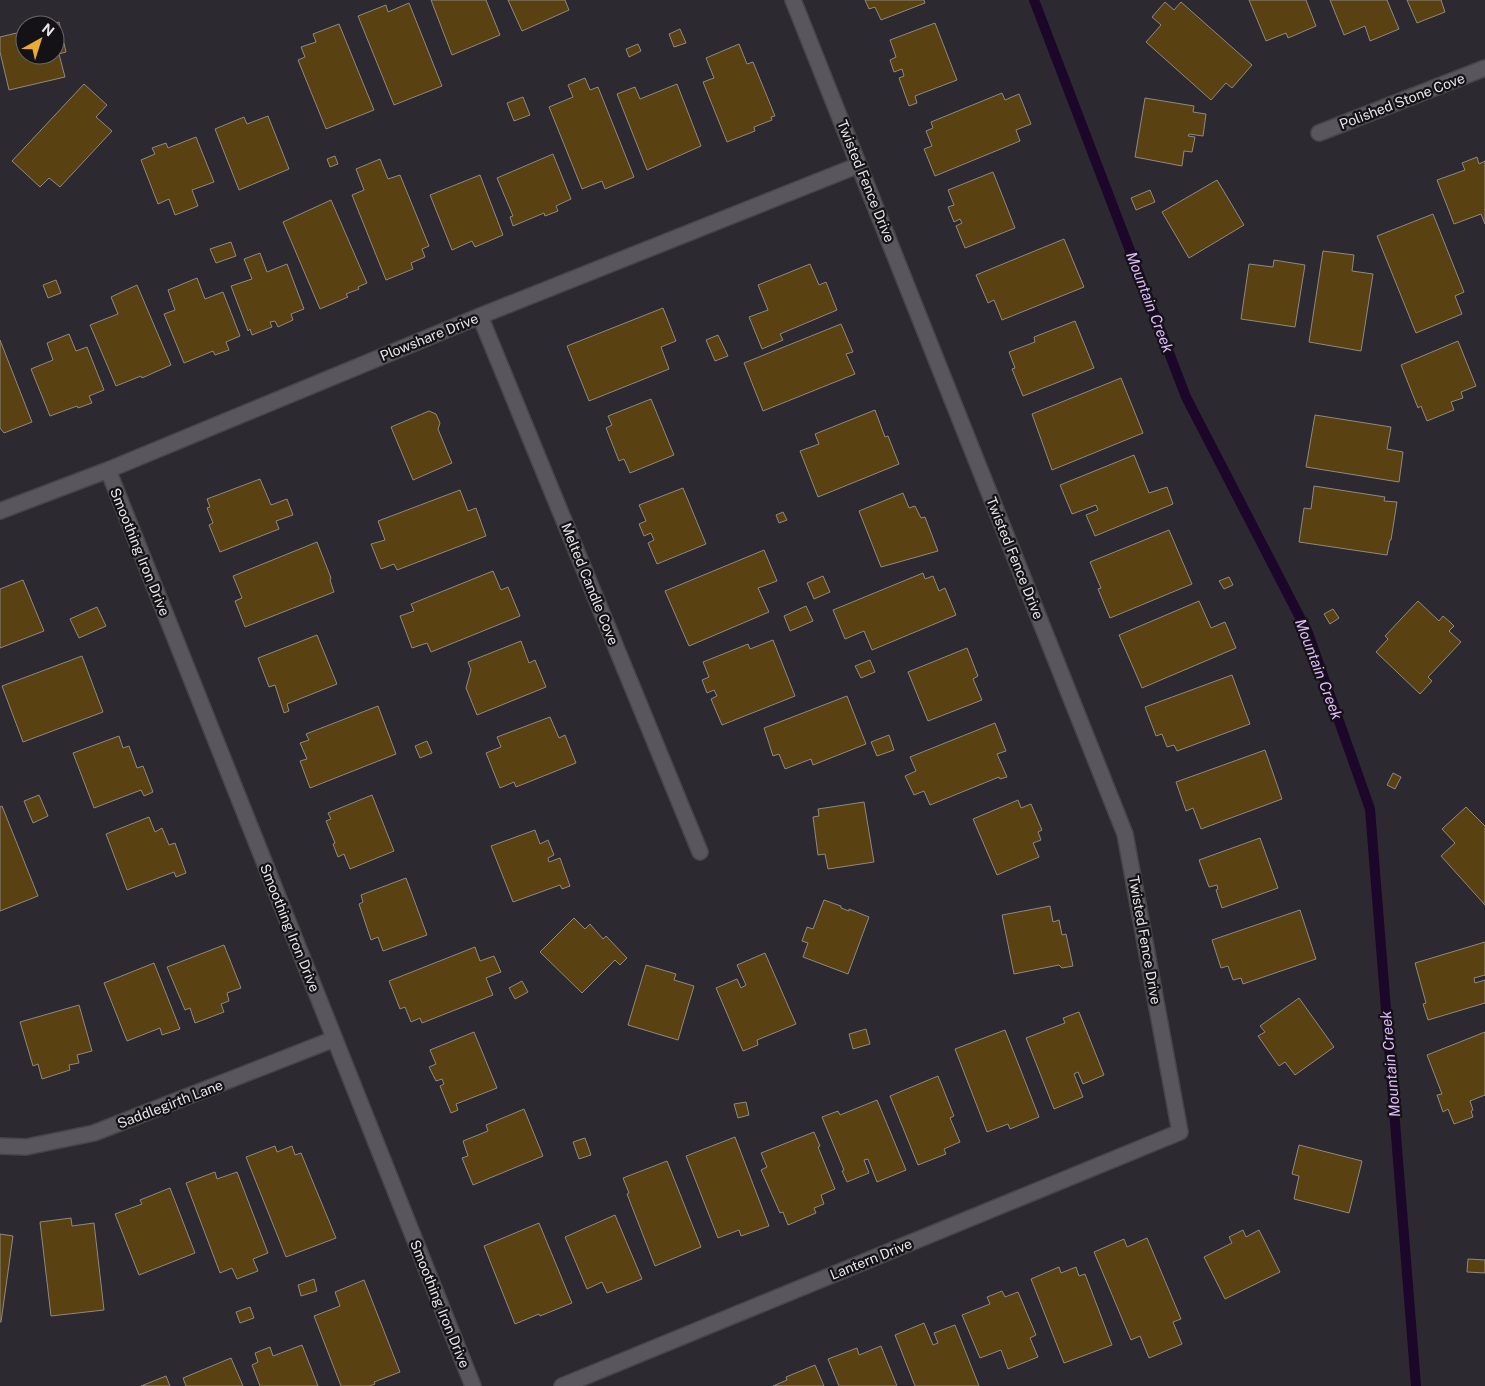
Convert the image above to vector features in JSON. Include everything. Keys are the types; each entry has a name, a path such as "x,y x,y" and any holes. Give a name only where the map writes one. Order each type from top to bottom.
{"street":[{"name":"Twisted Fence Drive","path":"794,0 1125,834 1180,1132"},
{"name":"Polished Stone Cove","path":"1319,133 1485,68"},
{"name":"Plowshare Drive","path":"0,511 108,470 480,316 859,165"},
{"name":"Melted Candle Cove","path":"480,316 700,852"},
{"name":"Smoothing Iron Drive","path":"108,470 473,1386"},
{"name":"Saddlegirth Lane","path":"0,1146 26,1147 94,1133 334,1039"},
{"name":"Lantern Drive","path":"562,1386 1180,1132"}],"building":[{"path":"431,0 486,0 500,35 452,55"},
{"path":"508,0 565,0 569,10 522,31"},
{"path":"865,0 924,0 925,3 881,20 875,7 869,9"},
{"path":"1249,0 1306,0 1316,26 1288,38 1286,33 1266,41"},
{"path":"1330,0 1387,0 1399,29 1370,41 1365,26 1344,35"},
{"path":"1407,0 1441,0 1445,12 1417,23"},
{"path":"1165,2 1174,10 1181,2 1252,65 1232,88 1226,83 1211,100 1146,42 1161,25 1152,17"},
{"path":"409,3 442,86 394,105 358,16 386,5 388,12"},
{"path":"935,23 957,80 915,96 917,103 909,106 899,78 904,76 902,69 894,72 890,60 896,57 890,40"},
{"path":"339,24 374,110 326,129 298,60 305,57 301,47 316,42 313,34"},
{"path":"680,29 686,43 674,47 669,34"},
{"path":"15,33 15,65 62,65 65,77 9,90 0,52 0,37"},
{"path":"638,44 641,51 629,57 626,49"},
{"path":"739,44 747,64 753,62 775,116 771,117 772,120 754,127 755,131 727,142 703,82 714,78 706,58"},
{"path":"585,78 590,90 598,87 634,177 605,189 602,181 582,189 549,107 573,97 568,85"},
{"path":"84,84 107,105 96,117 112,131 60,187 49,178 40,187 12,161"},
{"path":"677,84 701,146 647,170 617,94 635,87 640,99"},
{"path":"1002,93 1005,100 1019,94 1031,124 1016,130 1020,141 935,176 924,149 932,146 926,131 933,128 931,122"},
{"path":"523,97 530,115 514,121 507,103"},
{"path":"1145,98 1194,106 1193,112 1206,114 1203,136 1189,134 1188,136 1195,137 1192,152 1184,151 1182,166 1135,157"},
{"path":"268,116 289,169 239,190 215,129 244,117 247,124"},
{"path":"196,137 214,182 192,190 198,206 175,215 169,199 158,204 141,160 155,154 152,148 166,143 168,148"},
{"path":"553,154 571,199 556,206 558,211 545,216 544,213 513,226 510,217 513,216 497,178"},
{"path":"335,156 338,164 330,167 327,159"},
{"path":"1477,157 1479,164 1485,161 1485,224 1481,214 1454,224 1437,180 1465,170 1462,163"},
{"path":"380,159 388,179 400,175 429,246 422,249 425,257 411,263 413,269 386,280 352,195 364,190 356,169"},
{"path":"993,172 1015,228 965,248 956,226 962,223 960,219 954,222 948,207 954,205 948,190"},
{"path":"480,175 503,235 475,247 472,241 452,250 430,195"},
{"path":"1217,180 1244,225 1189,258 1162,212"},
{"path":"1150,190 1155,202 1136,210 1131,198"},
{"path":"331,200 367,283 358,287 359,289 346,294 348,297 320,309 283,222"},
{"path":"1433,214 1464,292 1455,296 1462,314 1416,333 1377,236"},
{"path":"1064,239 1084,287 1002,320 994,300 988,303 976,275"},
{"path":"231,242 236,256 216,263 210,249"},
{"path":"1323,251 1354,255 1352,271 1373,274 1361,351 1309,342"},
{"path":"260,253 267,272 287,264 304,309 291,314 293,320 278,327 275,321 270,322 272,327 252,335 250,329 248,331 231,286 252,279 244,259"},
{"path":"1274,260 1305,265 1295,327 1241,319 1249,264 1273,267"},
{"path":"810,264 819,285 826,282 837,310 780,334 783,340 762,349 749,317 768,310 758,285"},
{"path":"197,278 205,299 223,292 240,336 226,342 229,350 215,355 213,351 184,363 164,314 175,310 168,290"},
{"path":"56,280 61,293 48,298 43,285"},
{"path":"137,285 171,365 142,378 141,376 116,386 90,325 118,314 111,297"},
{"path":"663,308 676,341 661,347 669,369 589,401 567,346"},
{"path":"1075,321 1094,368 1023,396 1012,369 1015,368 1009,352 1035,342 1034,337"},
{"path":"841,324 853,352 846,354 855,374 763,411 744,363"},
{"path":"69,334 76,351 87,347 104,390 89,396 92,403 78,408 77,406 50,416 31,369 53,360 47,343"},
{"path":"718,335 728,356 715,361 706,340"},
{"path":"0,340 32,422 4,433 0,428"},
{"path":"1458,341 1476,386 1461,392 1463,398 1451,402 1454,410 1427,421 1421,406 1418,408 1401,365"},
{"path":"1121,378 1143,433 1052,470 1032,414"},
{"path":"651,399 674,455 630,473 624,459 619,461 606,428 612,425 608,416"},
{"path":"875,410 885,437 888,436 899,464 818,497 800,451 819,444 815,434"},
{"path":"429,411 436,414 440,423 438,429 452,463 413,480 391,427"},
{"path":"1315,415 1391,427 1387,449 1403,452 1399,482 1306,467"},
{"path":"1134,455 1149,493 1167,487 1173,504 1095,536 1086,515 1098,510 1096,505 1072,514 1060,485"},
{"path":"260,479 271,505 287,499 293,515 276,521 279,529 220,552 209,525 213,523 207,508 210,507 207,499"},
{"path":"1314,486 1385,497 1384,501 1397,502 1387,555 1299,542 1304,508 1311,509"},
{"path":"683,488 706,544 657,564 648,543 654,540 651,533 644,536 639,524 646,521 639,505"},
{"path":"460,490 468,511 476,508 486,536 397,570 394,564 381,569 371,544 385,540 378,521"},
{"path":"903,493 909,508 915,506 921,518 925,517 938,551 881,567 859,511"},
{"path":"783,512 787,520 779,523 776,515"},
{"path":"1169,530 1192,584 1110,618 1098,589 1101,588 1090,562"},
{"path":"317,542 331,578 334,592 245,627 235,601 242,598 233,576"},
{"path":"764,550 777,581 758,588 769,612 689,646 665,591"},
{"path":"493,571 501,590 508,587 520,616 431,652 427,643 412,648 400,616 414,611 411,604"},
{"path":"923,573 925,579 933,576 939,591 945,588 956,615 872,650 864,631 845,639 833,610"},
{"path":"823,576 830,592 814,599 807,583"},
{"path":"1229,577 1233,585 1224,589 1219,581"},
{"path":"23,580 44,631 0,648 0,589"},
{"path":"1199,601 1211,628 1225,622 1236,648 1142,688 1119,635"},
{"path":"1418,601 1439,621 1443,616 1451,623 1454,626 1449,631 1461,642 1428,677 1432,681 1420,694 1376,652 1388,639 1385,636"},
{"path":"806,606 813,621 790,631 784,616"},
{"path":"97,607 106,626 79,638 70,619"},
{"path":"1333,609 1339,618 1330,624 1324,614"},
{"path":"317,635 337,684 287,704 289,711 284,713 275,685 269,687 258,658"},
{"path":"773,640 795,696 722,725 711,699 717,696 714,690 707,693 702,680 709,677 703,662 748,644 750,649"},
{"path":"521,641 529,663 535,660 546,687 477,715 466,688 471,670 468,662"},
{"path":"967,648 978,676 973,679 982,700 928,721 908,672"},
{"path":"82,656 103,712 23,742 2,686"},
{"path":"870,660 875,672 861,678 855,666"},
{"path":"1232,675 1250,724 1177,751 1174,745 1167,747 1162,734 1156,736 1145,707"},
{"path":"847,696 866,744 813,765 811,759 785,769 779,754 773,756 764,728"},
{"path":"378,706 396,754 310,788 300,761 307,759 300,743 309,740 306,734"},
{"path":"550,717 559,738 565,735 576,763 516,787 514,782 500,788 486,753 501,747 497,737"},
{"path":"995,723 1006,751 997,754 1007,777 1000,779 999,777 930,805 924,791 914,795 905,776 916,771 910,757"},
{"path":"889,735 894,750 877,756 871,742"},
{"path":"119,736 123,748 129,746 137,768 143,766 153,792 144,796 141,790 94,808 73,753"},
{"path":"427,741 432,753 420,758 415,746"},
{"path":"1265,750 1282,799 1201,829 1193,808 1186,811 1176,782"},
{"path":"1393,773 1401,777 1395,789 1387,785"},
{"path":"39,795 48,816 33,823 24,801"},
{"path":"372,795 394,851 350,869 344,854 338,857 333,844 335,843 326,821 331,819 328,813"},
{"path":"1018,800 1021,808 1031,804 1042,830 1038,832 1041,840 1033,843 1039,857 997,875 973,819"},
{"path":"864,802 874,862 828,869 825,854 818,855 813,817 819,816 818,809"},
{"path":"2,806 38,896 0,911 0,807"},
{"path":"1466,807 1485,826 1485,905 1441,856 1455,843 1442,829"},
{"path":"149,817 155,832 162,828 169,845 175,843 186,873 176,877 174,872 127,890 106,834"},
{"path":"535,830 540,844 548,840 554,855 548,858 549,862 560,858 570,886 562,889 560,885 513,902 491,846"},
{"path":"1260,838 1278,888 1222,908 1216,890 1218,889 1217,885 1209,887 1199,860"},
{"path":"406,878 427,935 383,951 378,937 371,940 359,904 363,902 361,895"},
{"path":"824,900 869,917 848,974 803,957 808,943 802,941 807,927 813,929"},
{"path":"1050,906 1053,922 1059,920 1062,935 1066,934 1073,966 1062,968 1059,965 1014,974 1002,915"},
{"path":"1300,910 1316,959 1243,984 1241,978 1233,980 1228,966 1221,968 1212,940"},
{"path":"574,918 585,929 590,924 603,939 606,936 627,958 620,965 615,960 582,993 540,952"},
{"path":"1485,942 1485,975 1474,978 1475,983 1485,980 1485,1003 1428,1020 1423,1004 1426,1003 1415,963"},
{"path":"224,945 241,988 227,993 229,1001 221,1004 224,1012 195,1023 190,1008 185,1010 167,967"},
{"path":"475,947 480,961 494,956 501,972 486,978 493,995 422,1023 420,1018 411,1022 405,1007 400,1009 389,981"},
{"path":"765,953 796,1024 757,1040 758,1045 743,1051 716,988 737,979 741,988 746,985 737,965"},
{"path":"154,963 180,1029 162,1035 160,1028 127,1041 104,983"},
{"path":"646,965 676,974 674,980 694,986 678,1040 628,1025"},
{"path":"522,981 528,992 515,999 509,988"},
{"path":"1299,998 1334,1047 1295,1075 1285,1062 1279,1066 1258,1036 1265,1032 1260,1026"},
{"path":"79,1005 92,1051 77,1055 79,1063 69,1065 70,1070 42,1079 38,1064 33,1066 20,1022"},
{"path":"1079,1012 1104,1075 1083,1084 1078,1072 1074,1074 1083,1097 1054,1109 1026,1038 1065,1023 1063,1018"},
{"path":"866,1029 870,1044 853,1049 849,1034"},
{"path":"1005,1030 1039,1117 1010,1129 1008,1124 987,1132 955,1049"},
{"path":"474,1032 497,1088 456,1104 458,1110 451,1113 440,1086 444,1084 442,1079 436,1081 429,1067 436,1064 430,1050"},
{"path":"1485,1032 1485,1095 1470,1101 1473,1117 1454,1124 1448,1109 1443,1112 1437,1095 1442,1094 1427,1055"},
{"path":"938,1076 954,1116 950,1118 960,1142 944,1149 946,1154 918,1165 890,1096"},
{"path":"877,1100 906,1170 877,1182 868,1159 864,1160 869,1173 847,1182 842,1171 844,1170 822,1117 838,1111 840,1115"},
{"path":"746,1102 749,1115 738,1118 734,1104"},
{"path":"524,1109 543,1156 473,1185 462,1158 468,1156 463,1141 488,1131 486,1125"},
{"path":"814,1132 835,1189 821,1195 824,1204 814,1208 816,1213 788,1225 783,1212 780,1213 761,1170 767,1167 761,1153"},
{"path":"735,1137 769,1226 741,1236 739,1230 718,1238 686,1156"},
{"path":"585,1138 591,1155 579,1159 573,1142"},
{"path":"1299,1145 1362,1161 1349,1213 1294,1199 1299,1176 1292,1174"},
{"path":"275,1146 277,1152 292,1146 295,1155 301,1153 336,1238 286,1257 246,1157"},
{"path":"667,1161 701,1247 655,1266 627,1194 629,1193 623,1178"},
{"path":"215,1172 217,1179 237,1172 268,1253 253,1259 258,1271 237,1279 232,1268 220,1273 186,1183"},
{"path":"170,1188 195,1253 139,1275 115,1214 142,1204 140,1200"},
{"path":"615,1215 642,1279 607,1293 602,1282 587,1289 565,1237"},
{"path":"71,1218 72,1226 94,1223 104,1310 51,1316 40,1222"},
{"path":"539,1223 572,1303 515,1324 484,1246"},
{"path":"1243,1230 1246,1237 1259,1230 1280,1272 1225,1299 1204,1257 1232,1243 1229,1237"},
{"path":"0,1234 13,1236 1,1322 0,1322"},
{"path":"1147,1238 1181,1319 1173,1322 1182,1344 1149,1358 1140,1336 1131,1340 1094,1252 1124,1239 1127,1247"},
{"path":"1468,1259 1485,1260 1485,1273 1467,1272"},
{"path":"1059,1267 1061,1273 1076,1267 1079,1276 1085,1274 1112,1345 1064,1363 1031,1279"},
{"path":"314,1279 317,1291 301,1296 298,1285"},
{"path":"364,1280 400,1372 374,1382 375,1384 370,1386 341,1386 314,1316 340,1306 335,1292"},
{"path":"1002,1291 1005,1297 1018,1292 1036,1335 1030,1338 1038,1357 1008,1369 1001,1350 980,1358 962,1315 990,1304 987,1297"},
{"path":"250,1307 254,1318 240,1323 236,1312"},
{"path":"924,1323 933,1345 938,1343 934,1333 955,1325 979,1386 915,1386 895,1335"},
{"path":"302,1345 318,1386 260,1386 252,1365 258,1362 255,1353 270,1347 273,1356"},
{"path":"881,1346 897,1386 839,1386 828,1359 857,1348 859,1355"},
{"path":"231,1358 243,1386 186,1386 183,1378"},
{"path":"815,1365 824,1386 773,1386 787,1380 786,1377"},
{"path":"166,1376 170,1386 141,1386"}],"waterway":[{"name":"Mountain Creek","path":"1034,0 1186,397 1308,633 1370,809 1416,1386"}]}
